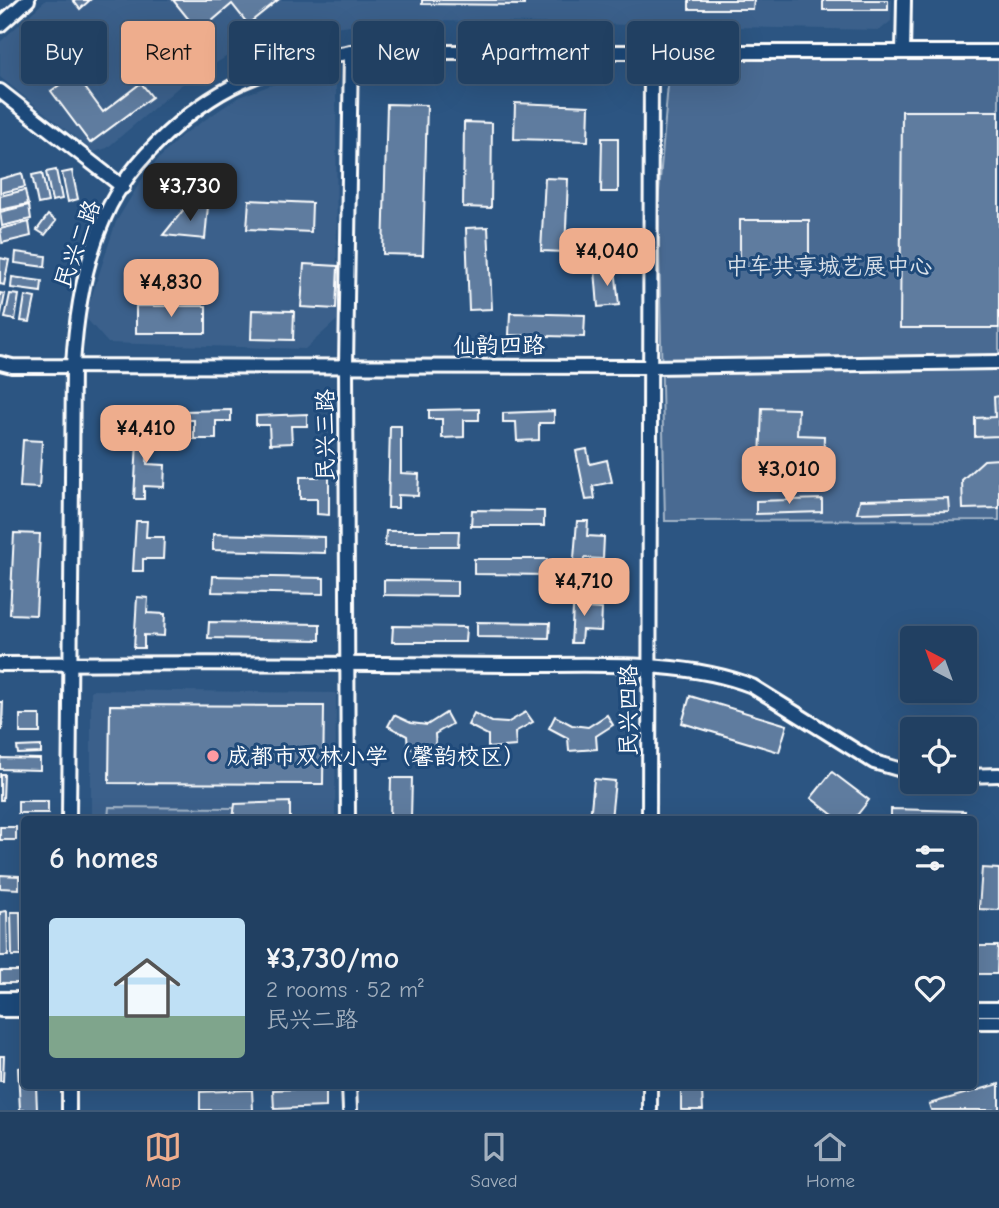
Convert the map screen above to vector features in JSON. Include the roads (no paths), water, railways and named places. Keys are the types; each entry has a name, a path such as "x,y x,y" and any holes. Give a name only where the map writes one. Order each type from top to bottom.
{"street":[{"path":"0,25 28,0"},
{"path":"903,52 904,0"},
{"name":"民兴二路","path":"69,816 73,365 79,301 106,214 123,187 157,144 217,96 252,77 294,63 351,52 627,51"},
{"name":"民兴二路","path":"739,51 999,52"},
{"name":"民兴三路","path":"348,816 346,365 351,52"},
{"name":"民兴四路","path":"649,816 651,84"},
{"path":"0,91 123,187"},
{"name":"仙韵四路","path":"0,363 12,366 651,367 999,362"},
{"path":"0,664 347,663 648,667 743,682 874,762 900,770"},
{"path":"977,776 999,775"},
{"path":"0,999 21,999"},
{"path":"977,1009 999,1009"},
{"path":"0,1010 21,1010"},
{"path":"977,1022 999,1023"},
{"path":"69,1089 69,1110"},
{"path":"349,1089 349,1110"},
{"path":"650,1089 650,1110"}],"place":[{"name":"成都市双林小学（馨韵校区）","path":"213,756"}],"park label":[{"name":"中车共享城艺展中心","path":"829,266"}]}
